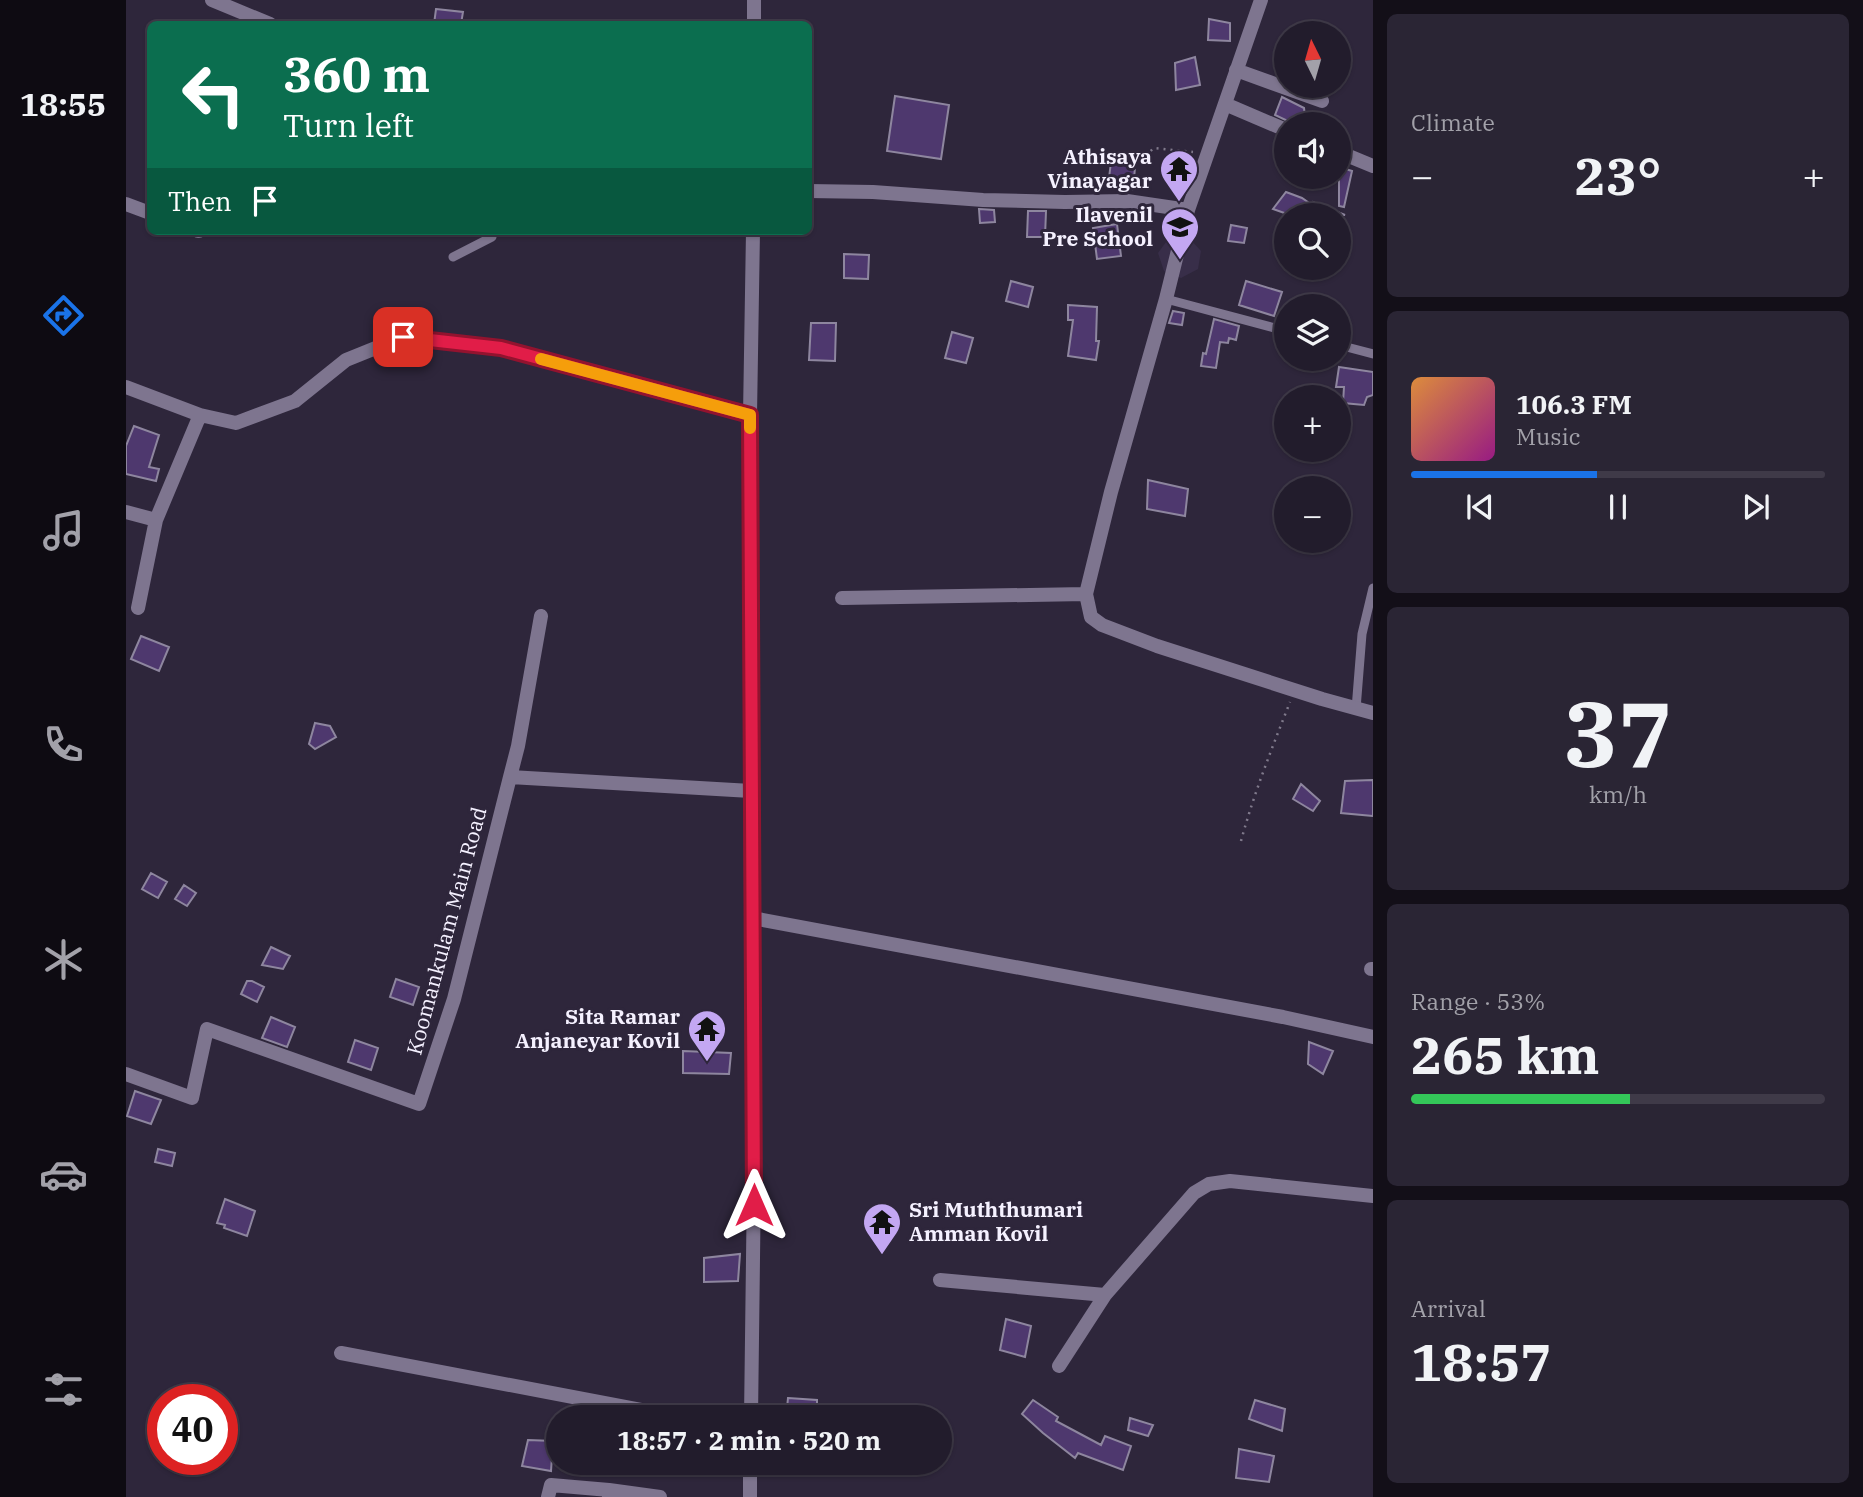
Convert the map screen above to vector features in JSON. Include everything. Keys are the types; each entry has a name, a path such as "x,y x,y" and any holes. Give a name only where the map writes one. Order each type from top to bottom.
{"street":[{"path":"212,0 263,21"},
{"path":"754,0 754,21"},
{"path":"1261,0 1188,210 1167,299 1111,492 1086,594 1091,617 1102,625 1157,646 1373,713"},
{"path":"1236,70 1322,101"},
{"path":"1225,104 1274,125"},
{"path":"1351,157 1373,166"},
{"path":"812,191 873,192 984,200 1127,201 1188,210"},
{"path":"126,204 147,212"},
{"path":"751,1405 754,1179 750,415 752,235"},
{"path":"126,387 200,415 236,423 295,401 346,360 403,337 501,348 750,415"},
{"path":"138,608 156,520 200,415"},
{"path":"126,512 156,520"},
{"path":"842,598 1086,594"},
{"name":"Koomankulam Main Road","path":"126,1074 192,1098 207,1029 419,1104 454,999 518,746 541,616"},
{"path":"510,777 751,791"},
{"path":"752,918 1256,1012 1373,1037"},
{"path":"1059,1366 1105,1294 1194,1193 1209,1184 1230,1181 1373,1196"},
{"path":"940,1280 1105,1294"},
{"path":"341,1353 615,1405"},
{"path":"750,1475 750,1497"},
{"path":"548,1497 551,1485 609,1494 660,1497"}],"lane":[{"path":"453,257 492,235"},
{"path":"1167,299 1274,328"},
{"path":"1351,348 1373,354"},
{"path":"1356,709 1362,634 1373,588"}],"path":[{"path":"1140,160 1154,148 1207,154"},
{"path":"1241,841 1265,763 1294,690"}],"shaded area":[{"name":"Ilavenil Pre School","path":"1188,237 1201,251 1198,269 1181,278 1164,271 1158,253 1169,238"}],"building":[{"path":"436,9 463,12 462,21 434,21"},
{"path":"1209,19 1230,23 1230,41 1208,40"},
{"path":"1195,57 1200,85 1176,90 1175,63"},
{"path":"895,96 949,105 941,159 887,151"},
{"path":"1284,98 1304,108 1304,112 1276,112"},
{"path":"1112,153 1136,156 1133,190 1108,187"},
{"path":"1339,189 1348,189 1345,203 1339,203"},
{"path":"1286,192 1309,203 1278,203"},
{"path":"979,209 994,210 995,222 980,223"},
{"path":"1028,211 1046,211 1045,237 1027,237"},
{"path":"1117,224 1121,256 1097,259 1093,228"},
{"path":"1231,225 1247,228 1244,243 1228,241"},
{"path":"844,254 869,255 868,279 844,278"},
{"path":"1011,281 1033,287 1028,307 1006,301"},
{"path":"1246,281 1282,292 1274,294 1274,316 1239,305"},
{"path":"1068,305 1097,307 1096,341 1099,341 1096,360 1068,356 1073,320 1068,320"},
{"path":"1173,311 1184,313 1182,325 1169,323"},
{"path":"1214,319 1239,326 1236,340 1229,338 1228,343 1220,342 1216,368 1201,366"},
{"path":"811,323 836,323 835,361 809,360"},
{"path":"952,332 973,338 966,363 945,358"},
{"path":"1351,369 1373,372 1373,395 1367,397 1364,405 1351,404 1351,385 1336,385 1338,371 1351,371"},
{"path":"134,426 159,435 149,467 159,469 156,481 126,474 126,446"},
{"path":"1148,480 1188,489 1185,516 1147,509"},
{"path":"141,636 169,647 159,671 131,659"},
{"path":"315,723 330,726 336,737 315,749 309,744"},
{"path":"1373,780 1373,816 1341,813 1345,781"},
{"path":"1301,784 1320,801 1313,811 1293,799"},
{"path":"151,873 167,882 158,898 142,889"},
{"path":"184,885 196,893 187,906 175,899"},
{"path":"271,947 290,956 283,969 262,965"},
{"path":"396,979 419,987 413,1005 390,997"},
{"path":"247,981 264,987 257,1002 241,994"},
{"path":"271,1017 295,1027 287,1047 262,1038"},
{"path":"355,1040 378,1048 371,1070 348,1062"},
{"path":"1309,1042 1333,1051 1323,1074 1308,1064"},
{"name":"Sita Ramar Anjaneyar Kovil","path":"683,1051 731,1053 729,1074 683,1073"},
{"path":"135,1091 161,1100 151,1124 127,1116"},
{"path":"158,1149 175,1153 172,1166 155,1162"},
{"path":"225,1199 255,1211 247,1236 217,1223"},
{"path":"740,1254 738,1281 704,1282 704,1258"},
{"path":"1006,1319 1031,1326 1025,1357 1000,1350"},
{"path":"788,1398 817,1400 817,1405 787,1405"},
{"path":"1033,1400 1058,1417 1056,1421 1101,1445 1105,1436 1131,1446 1123,1470 1078,1453 1075,1458 1022,1414"},
{"path":"1255,1400 1285,1409 1282,1431 1249,1419"},
{"path":"1130,1418 1153,1425 1148,1436 1128,1430"},
{"path":"528,1440 546,1441 546,1470 522,1466"},
{"path":"1239,1449 1274,1456 1269,1482 1236,1478"}],"slow traffic":[{"path":"541,359 750,415 750,428"}],"place":[{"name":"Athisaya Vinayagar","path":"1179,203"},
{"name":"Ilavenil Pre School","path":"1180,261"},
{"name":"Sita Ramar Anjaneyar Kovil","path":"707,1063"},
{"name":"Sri Muththumari Amman Kovil","path":"882,1256"}],"route":[{"path":"403,337 501,348 750,415 754,1205"}]}
